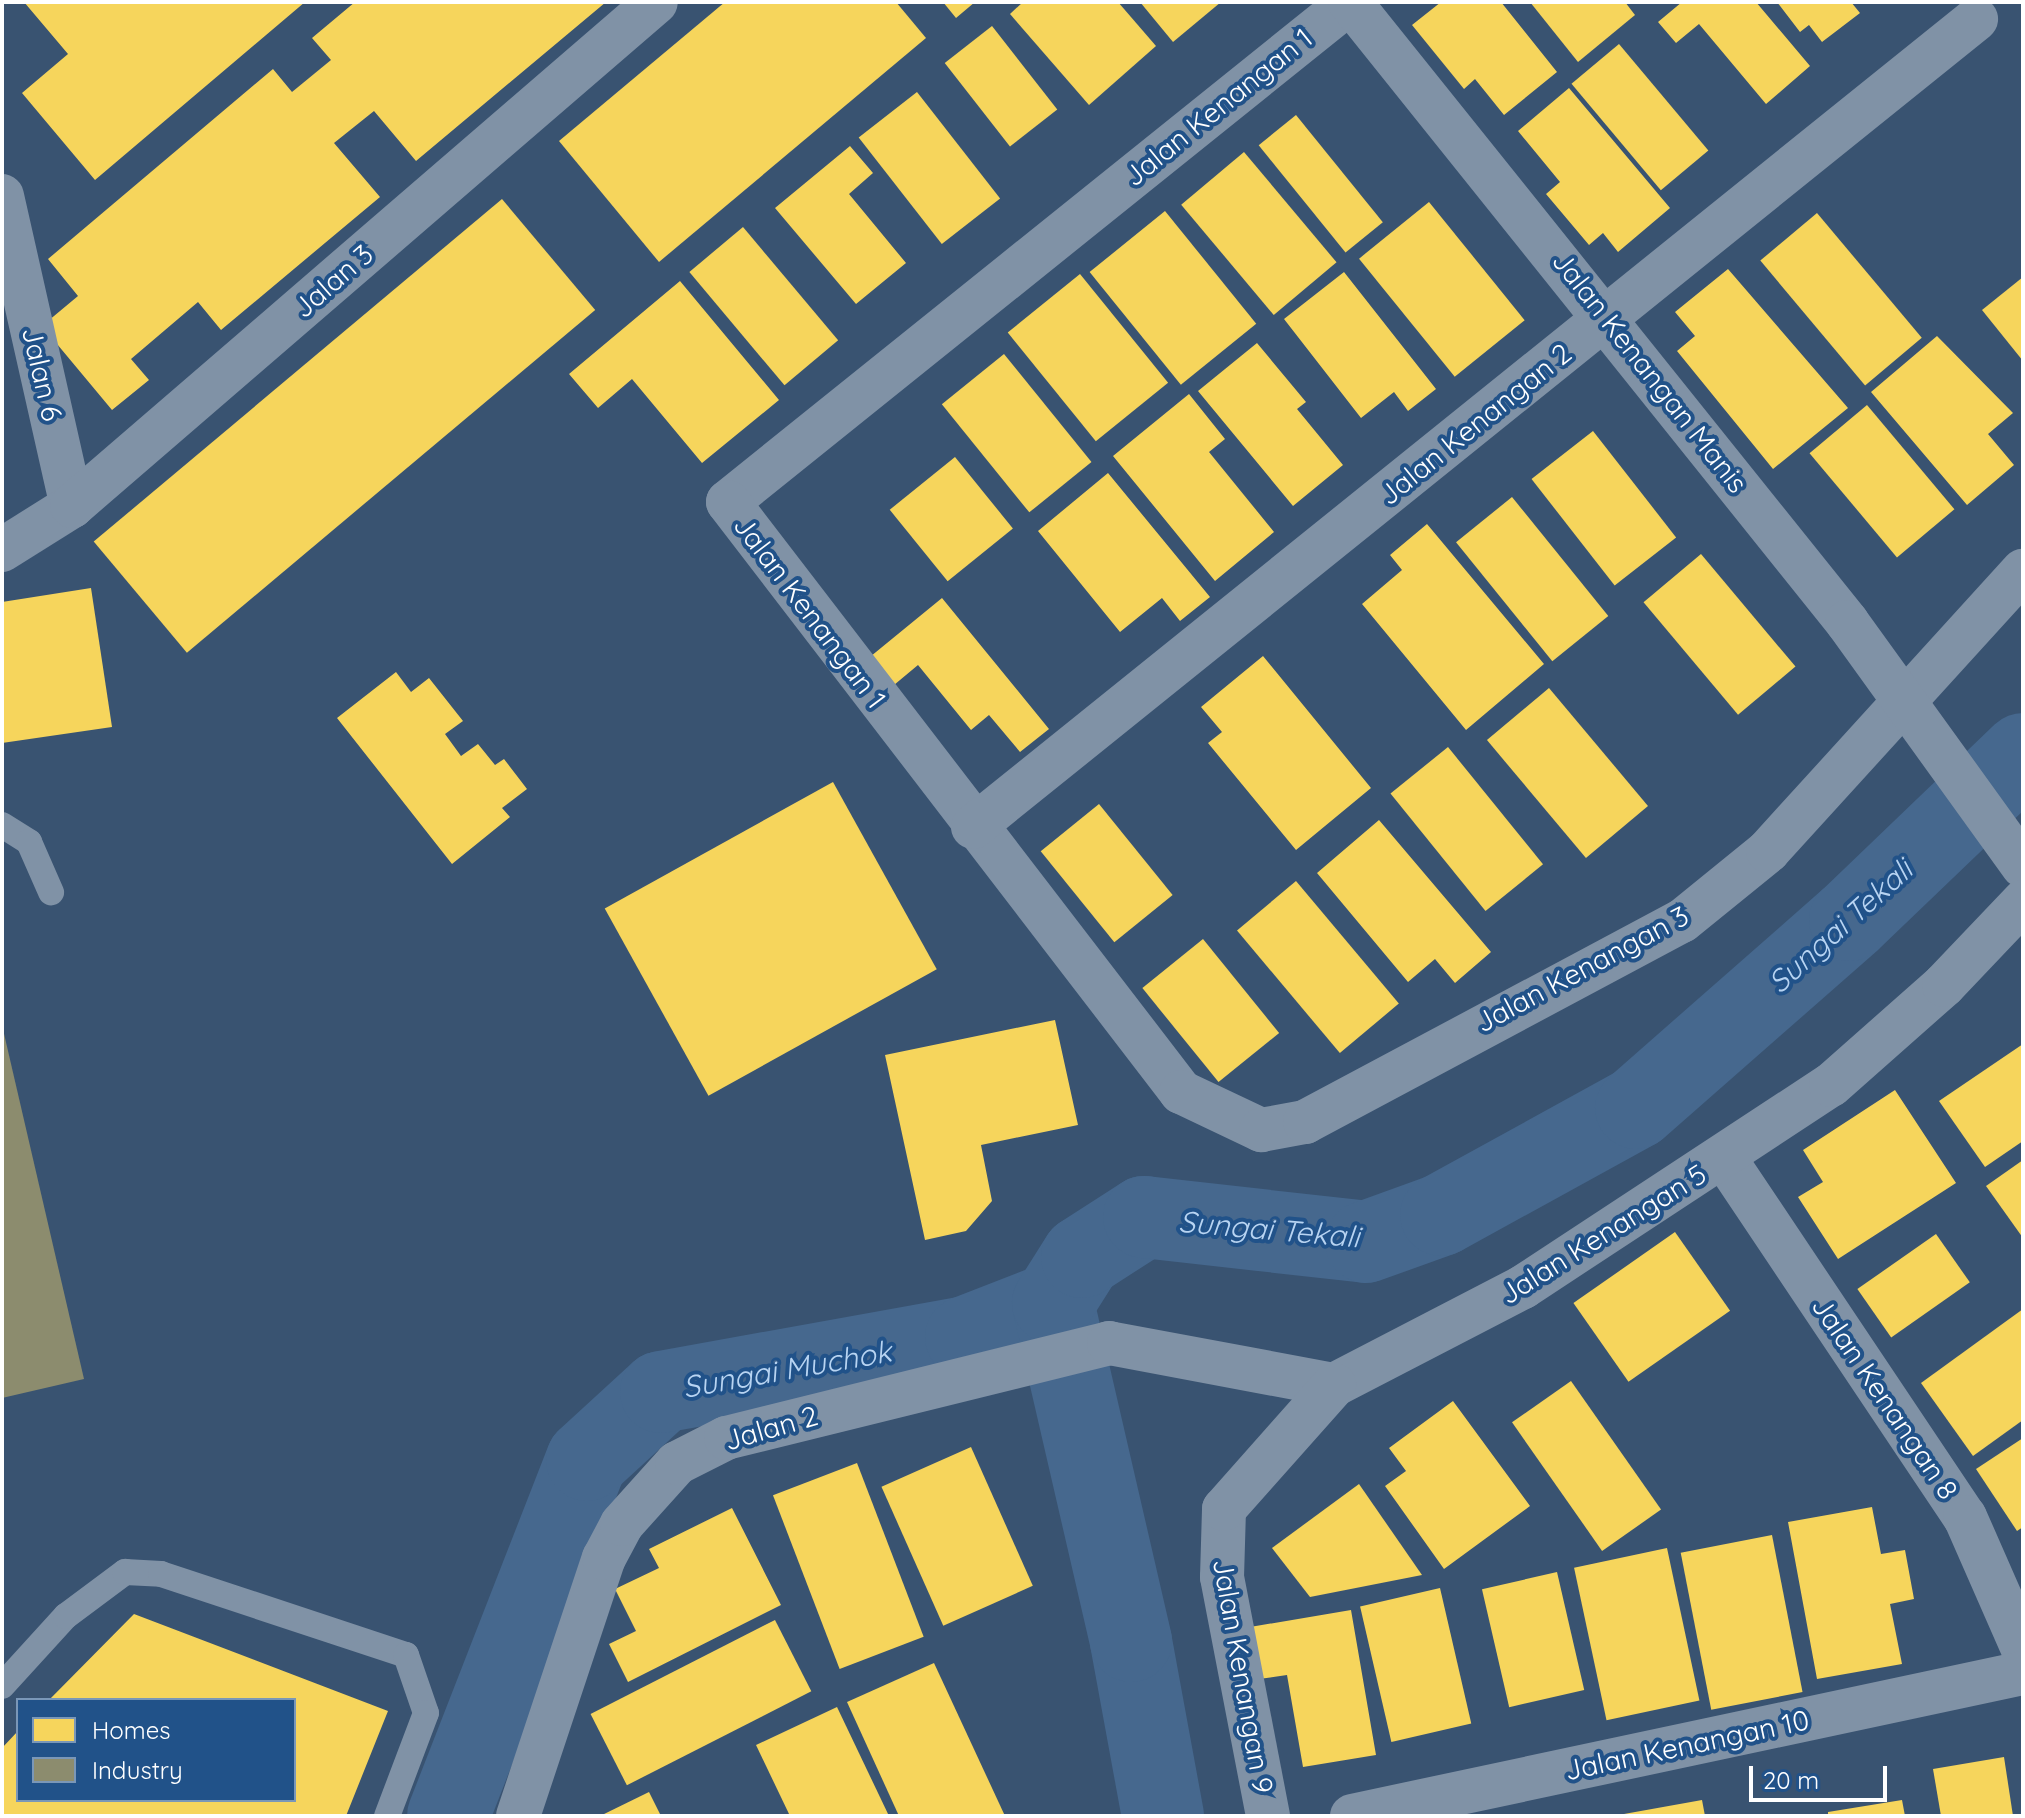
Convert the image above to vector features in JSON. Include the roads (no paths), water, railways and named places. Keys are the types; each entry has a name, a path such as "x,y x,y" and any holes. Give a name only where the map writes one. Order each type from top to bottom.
{"street":[{"name":"Jalan 3","path":"2,550 72,506 656,2"},
{"name":"Jalan Kenangan Manis","path":"1350,2 1608,317 1902,700 2023,866"},
{"name":"Jalan Kenangan 1","path":"1261,1130 1181,1092 973,827 731,508 729,496 1350,2"},
{"name":"Jalan Kenangan 2","path":"973,827 1976,19"},
{"name":"Jalan 6","path":"2,196 72,506"},
{"name":"Jalan Kenangan 3","path":"1261,1130 1305,1122 1682,921 1768,851 1902,700 2023,571"},
{"name":"Jalan Kenangan 5","path":"1334,1385 1523,1287 1725,1159 1831,1085 1944,985 2023,902"},
{"name":"Jalan Kenangan 8","path":"1725,1159 1965,1517 2023,1649"},
{"name":"Jalan 2","path":"518,1816 604,1558 622,1524 677,1463 726,1438 1109,1343 1334,1385"},
{"name":"Jalan Kenangan 9","path":"1268,1816 1222,1577 1224,1509 1334,1385"},
{"name":"Jalan Kenangan 10","path":"1352,1816 2023,1673"}],"lane":[{"path":"2,825 29,842 51,892"},
{"path":"2,1686 76,1608 125,1572 161,1574 406,1655 426,1713 387,1816"}],"waterway":[{"name":"Sungai Tekali","path":"1163,1816 1131,1641 1053,1303 1082,1257 1144,1217 1366,1242 1441,1215 1636,1108 1850,920 2023,754"},
{"name":"Sungai Muchok","path":"448,1816 587,1460 661,1392 966,1337 1053,1303"}]}
